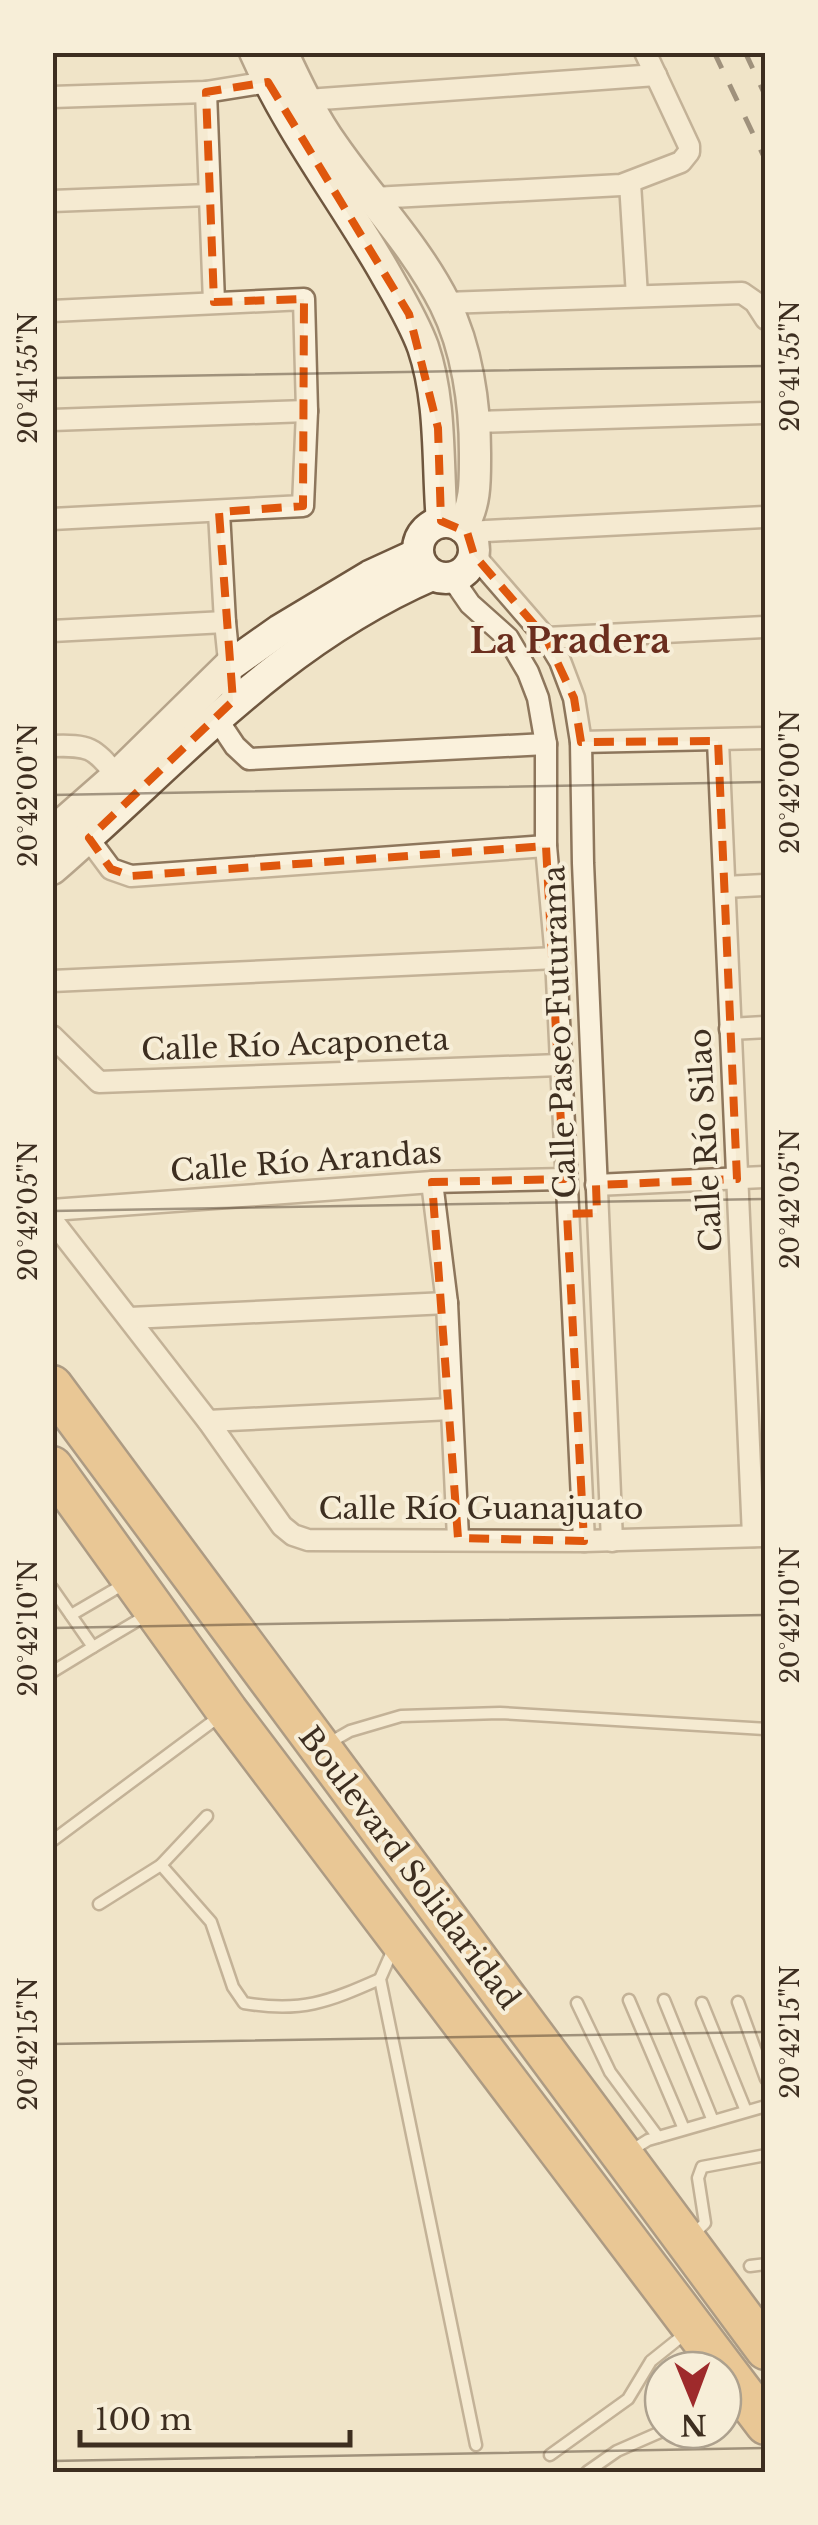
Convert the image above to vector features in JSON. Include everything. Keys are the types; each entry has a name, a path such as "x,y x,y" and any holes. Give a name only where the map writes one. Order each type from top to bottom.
{"highway":[{"name":"Boulevard Solidaridad","path":"52,1386 766,2349"},
{"path":"52,1456 82,1485 156,1581 175,1588 192,1573"},
{"name":"Boulevard Solidaridad","path":"52,1467 227,1711 694,2326 749,2409"}],"main road":[{"path":"52,870 71,829 117,776 229,666 370,576 470,565 424,349 409,314 268,82 256,52"},
{"path":"282,52 332,144 445,304 460,341 475,422 472,512 461,534"},
{"path":"434,569 420,537 433,525 461,534"},
{"path":"71,829 294,653 434,569"}],"street":[{"path":"373,198 630,183 681,162 689,152 687,138 645,52"},
{"path":"306,100 656,75"},
{"path":"52,96 206,92 268,82"},
{"path":"206,92 214,302"},
{"path":"630,183 637,296"},
{"path":"52,201 209,195"},
{"path":"445,304 742,293 755,302 766,319"},
{"path":"52,310 304,299 307,411 303,506 52,520"},
{"path":"52,420 307,411"},
{"path":"475,422 766,413"},
{"path":"219,512 229,666 225,710 235,746 249,759 546,744"},
{"path":"461,534 766,517"},
{"name":"Calle Paseo Futurama","path":"461,534 546,638 574,698 581,742 584,908 612,1540"},
{"name":"Calle Paseo Futurama","path":"434,569 508,638 538,698 546,744 546,846 556,958 584,1541"},
{"path":"52,630 224,622"},
{"path":"546,638 766,627"},
{"path":"581,742 766,738"},
{"name":"Calle Río Silao","path":"718,741 738,1179 755,1283 759,1536"},
{"path":"52,746 94,749 117,776"},
{"path":"71,829 112,869 131,876 546,846"},
{"path":"725,887 766,885"},
{"path":"553,907 584,908"},
{"path":"52,981 556,958"},
{"path":"730,1029 766,1027"},
{"name":"Calle Río Acaponeta","path":"52,1036 100,1082 559,1065"},
{"path":"564,1126 594,1124"},
{"name":"Calle Río Arandas","path":"52,1210 432,1182 564,1178"},
{"path":"596,1186 766,1178"},
{"path":"432,1182 447,1303 458,1538"},
{"path":"567,1214 598,1213"},
{"name":"Calle Río Guanajuato","path":"52,1220 208,1421 282,1526 293,1535 308,1540 584,1541 759,1536"},
{"path":"130,1318 447,1303"},
{"path":"208,1421 451,1409"}],"lane":[{"path":"52,1588 93,1647"},
{"path":"71,1615 146,1594"},
{"path":"52,1672 93,1647 146,1594"},
{"path":"52,1841 227,1711"},
{"path":"320,1748 350,1731 400,1716 500,1714 766,1729"},
{"path":"99,1904 161,1865 207,1816"},
{"path":"161,1865 212,1922 234,1988 244,2003 275,2008 313,2006 380,1980"},
{"path":"398,1936 380,1980 476,2445"},
{"path":"629,2000 684,2130"},
{"path":"664,2000 714,2121"},
{"path":"738,2002 766,2079"},
{"path":"577,2003 610,2072 658,2137"},
{"path":"702,2003 746,2111"},
{"path":"622,2156 658,2137 766,2106"},
{"path":"686,2241 704,2223 698,2178 702,2167 766,2155"},
{"path":"750,2266 766,2264"},
{"path":"550,2456 628,2398 651,2361 694,2326"},
{"path":"587,2472 616,2451 643,2439"}],"highlighted area":[{"path":"268,82 409,314 438,428 441,521 467,532 474,555 546,638 574,698 581,742 718,741 737,1179 596,1185 597,1213 567,1214 584,1541 458,1538 432,1182 564,1179 546,846 131,876 111,869 89,838 233,701 219,512 303,506 304,299 214,302 206,92"}],"railway":[{"path":"714,52 766,161"},
{"path":"745,52 766,97"}],"district":[{"name":"La Pradera","path":"570,641"}]}
